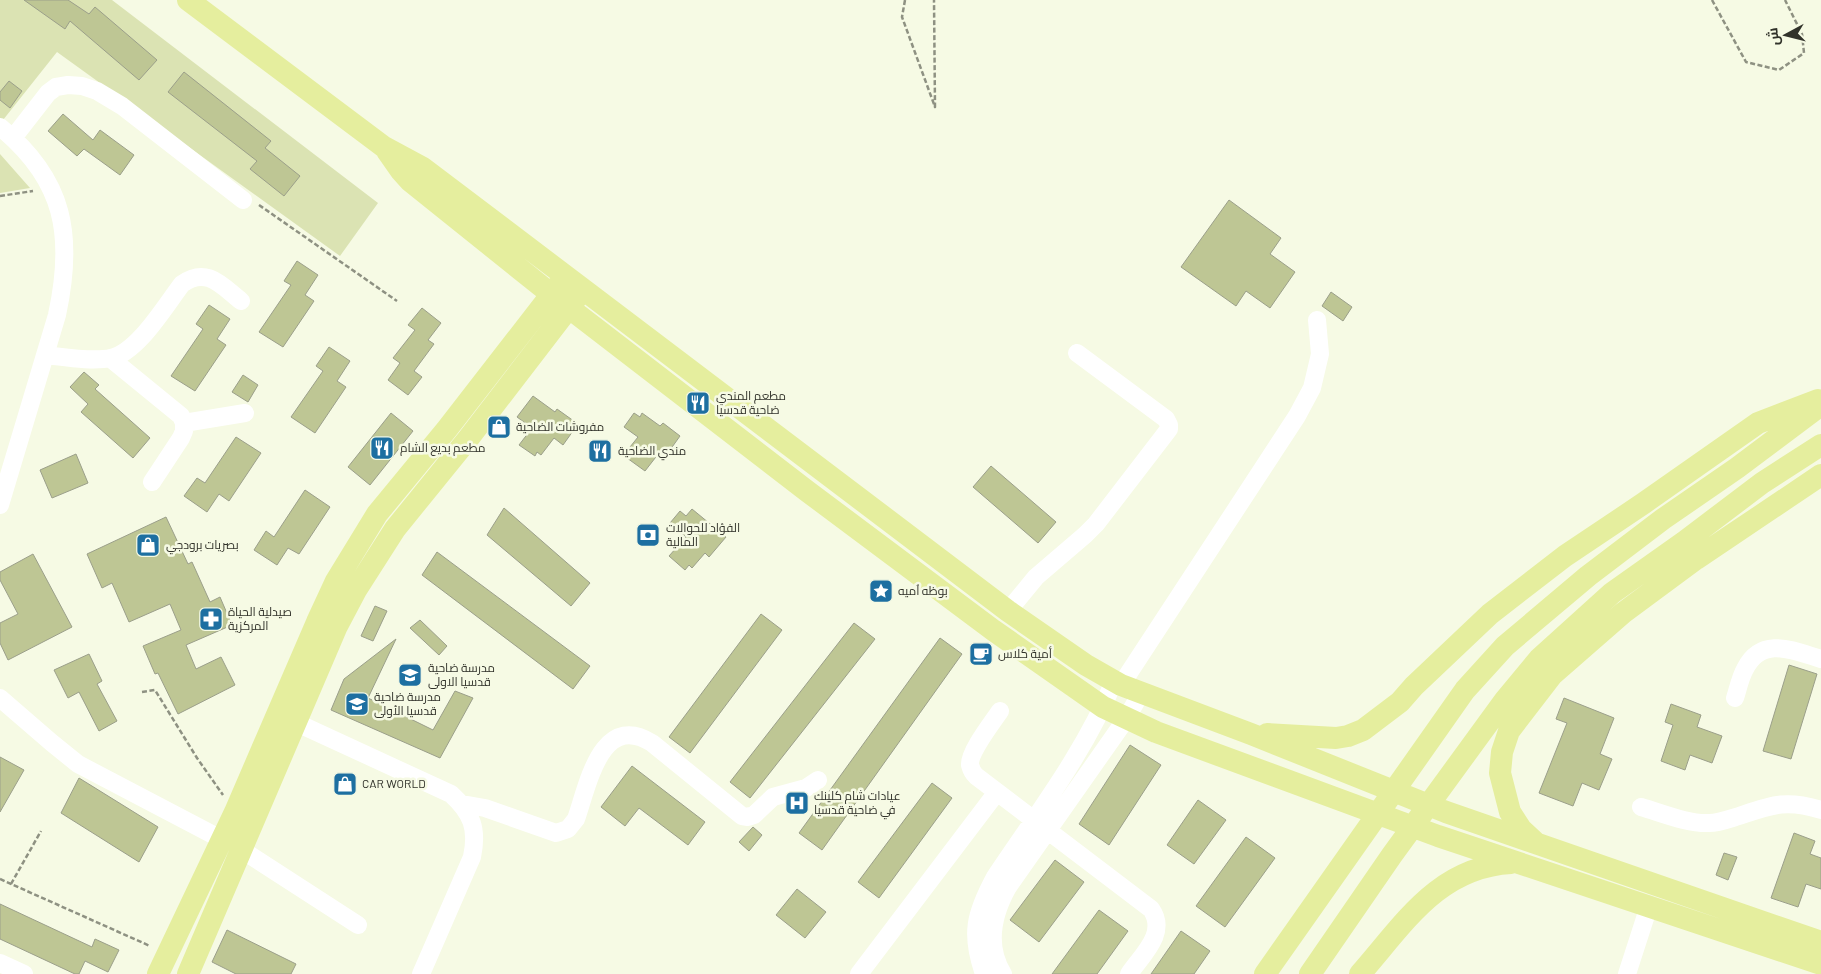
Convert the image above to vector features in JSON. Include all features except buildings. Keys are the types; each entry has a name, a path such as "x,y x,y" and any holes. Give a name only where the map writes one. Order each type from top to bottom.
{"main road":[{"path":"188,0 384,147 423,168 1008,611 1086,665 1117,683 1252,734 1446,812 1821,942"},
{"path":"384,147 392,160 410,181 560,301 993,630 1103,707 1156,732 1438,836 1821,964"},
{"path":"526,273 538,266 540,256"},
{"path":"188,974 242,850 297,697 317,622 336,581 377,514 447,429 560,301 574,282"},
{"path":"599,330 599,325 604,317 613,312"},
{"path":"1252,734 1336,738 1348,736 1362,730 1400,702 1414,686 1490,614 1565,556 1758,423 1821,399"},
{"path":"1265,974 1465,690 1505,646 1559,599 1640,536 1821,406"},
{"path":"1310,974 1398,847 1505,700 1539,659 1612,593 1762,483 1821,445"},
{"path":"807,490 821,471"},
{"path":"1536,842 1521,829 1510,812 1500,773 1502,752 1509,731 1552,674 1623,612 1696,559 1821,474"},
{"path":"158,974 234,812 286,730"},
{"path":"1360,974 1427,899 1442,886 1478,868 1518,863"}],"street":[{"path":"0,505 63,288 65,263 65,237 62,221 51,188 41,170 7,133 56,87 68,85 82,86 97,91 122,106 243,200"},
{"path":"45,355 100,359 120,355 137,343 182,284 189,279 207,277 215,280 241,301"},
{"path":"1003,974 994,950 992,928 998,906 1117,683 1297,416 1312,388 1320,354 1317,320"},
{"path":"1008,611 1036,577 1096,524 1169,429 1166,419 1078,352"},
{"path":"110,358 176,410 184,423 184,431 181,438 152,482"},
{"path":"184,423 245,413"},
{"path":"1735,698 1744,670 1750,660 1759,652 1770,648 1782,648 1821,659"},
{"path":"984,974 977,954 976,927 982,901 995,877 1126,719 1142,693"},
{"path":"0,698 78,764 242,850 358,925"},
{"path":"1000,711 972,754 970,766 976,776 1146,904 1155,915 1158,929 1156,936 1129,974"},
{"path":"286,730 451,794 462,804 470,816 474,829 475,844 472,857 421,974"},
{"path":"462,804 485,808 550,831 562,832 573,825 576,819 603,748 611,740 621,736 632,735 643,737 652,743 742,816 754,815 773,797 806,788 818,780"},
{"path":"859,974 997,792"},
{"path":"1641,807 1695,822 1708,823 1722,821 1777,804 1798,804 1821,810"},
{"path":"1628,974 1649,906"},
{"path":"0,963 24,974"}],"path":[{"path":"905,0 902,17 935,107 934,0"},
{"path":"1712,0 1746,62 1779,70 1804,53 1802,34 1785,0"},
{"path":"0,196 51,188"},
{"path":"243,200 255,202 396,302"},
{"path":"142,692 155,690 197,758 234,812"},
{"path":"11,884 41,832"},
{"path":"0,879 168,953"}],"green space":[{"path":"0,0 112,0 378,203 340,256 57,52 3,120 0,118"},
{"path":"0,154 30,188 0,193"}],"place":[{"name":"مطعم المندي ضاحية قدسيا","path":"698,403"},
{"name":"مفروشات الضاحية","path":"499,427"},
{"name":"مطعم بديع الشام","path":"382,448"},
{"name":"مندي الضاحية","path":"600,451"},
{"name":"الفؤاد للحوالات المالية","path":"648,535"},
{"name":"بصريات برودجي","path":"148,545"},
{"name":"بوظه اُميه","path":"881,591"},
{"name":"صيدلية الحياة المركزية","path":"211,619"},
{"name":"أمية كلاس","path":"981,654"},
{"name":"مدرسة ضاحية قدسيا الاولى","path":"410,675"},
{"name":"مدرسة ضاحية قدسيا الأولى","path":"357,704"},
{"name":"CAR WORLD","path":"345,784"},
{"name":"عيادات شام كلينك في ضاحية قدسيا","path":"797,803"}]}
